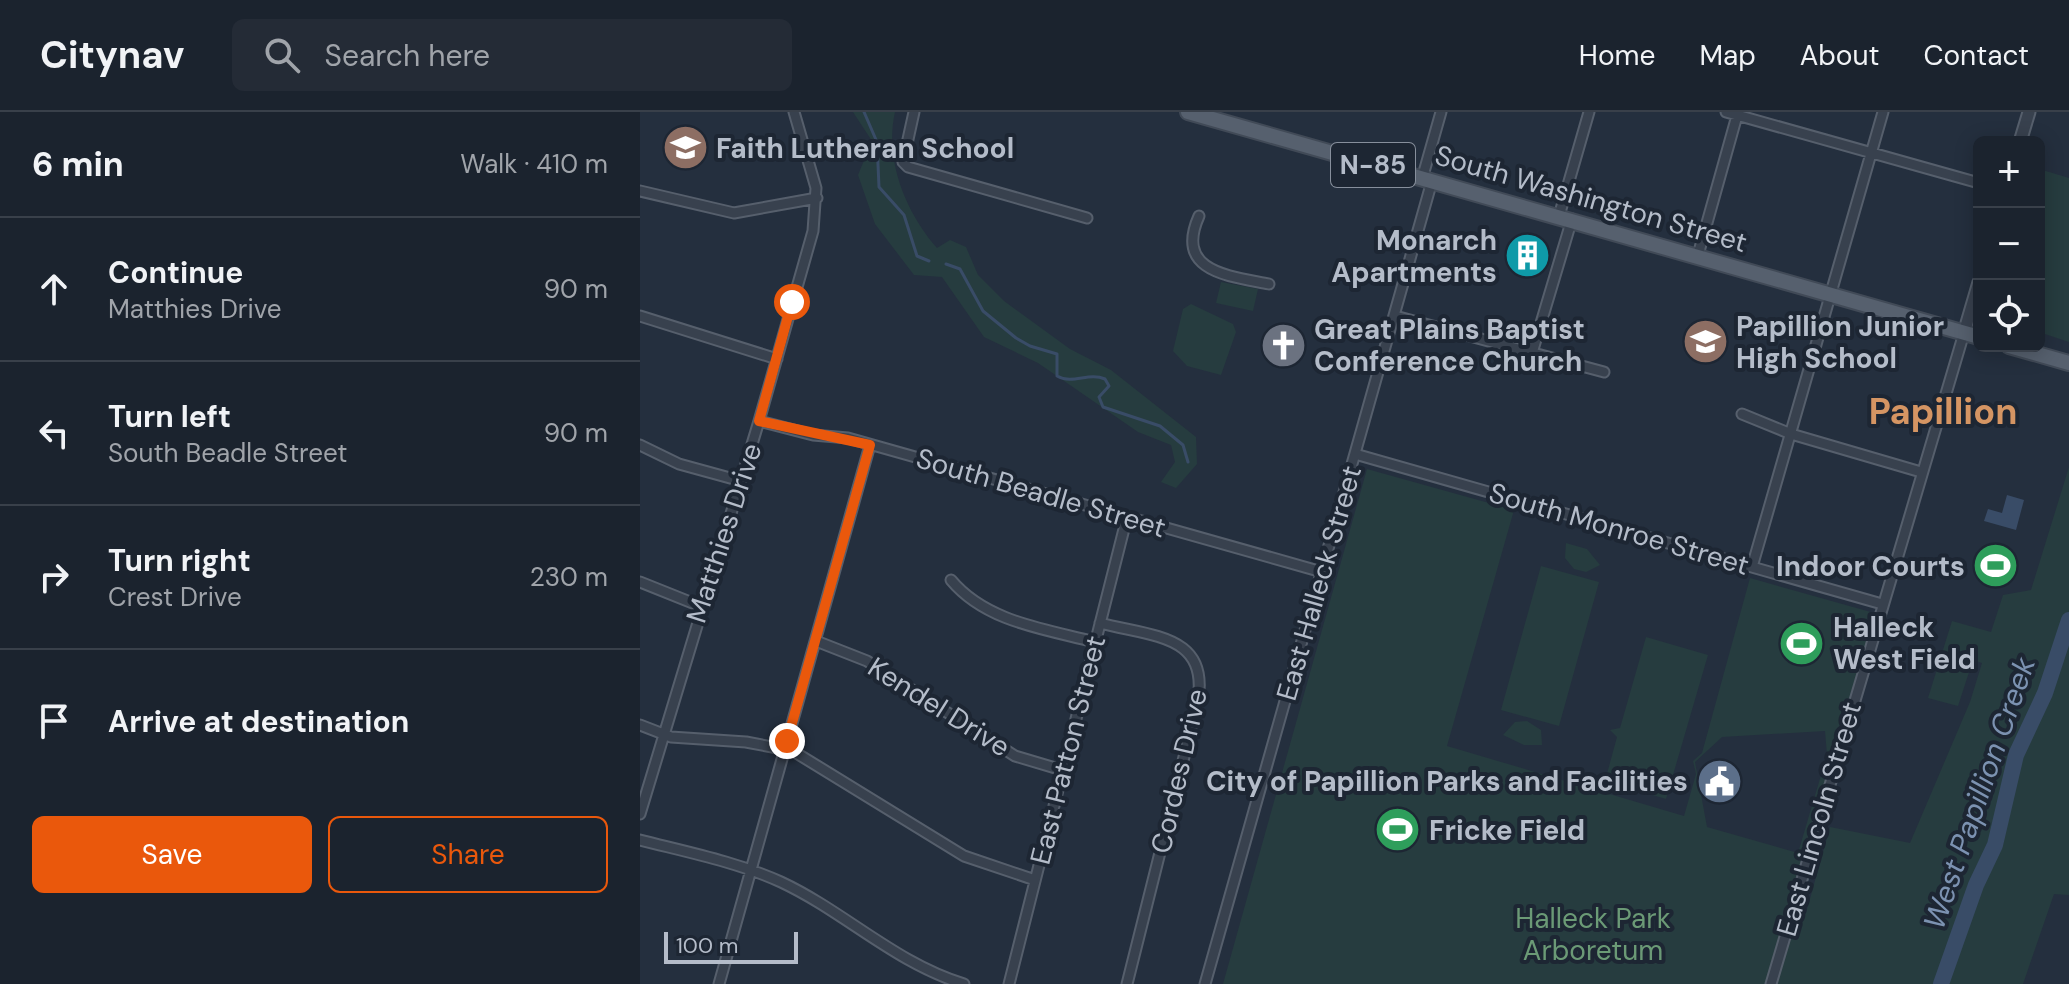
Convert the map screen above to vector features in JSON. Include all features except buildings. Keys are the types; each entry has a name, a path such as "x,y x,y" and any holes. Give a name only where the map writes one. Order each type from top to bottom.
{"main road":[{"name":"South Washington Street","path":"1188,112 1973,335"},
{"path":"2030,352 2069,363"}],"street":[{"name":"Matthies Drive","path":"640,814 813,231 817,198 810,160 794,112"},
{"path":"914,112 903,151 905,163 1087,218"},
{"name":"East Halleck Street","path":"1205,984 1395,316 1441,112"},
{"path":"1532,353 1589,112"},
{"path":"1726,112 1973,181"},
{"path":"1752,567 1883,112"},
{"path":"2022,136 2029,112"},
{"path":"1698,255 1737,114"},
{"path":"640,191 734,213 817,198"},
{"path":"1199,216 1192,240 1193,251 1206,267 1226,276 1269,284"},
{"path":"1964,333 1973,302"},
{"path":"640,316 777,359"},
{"path":"1395,316 1604,372"},
{"name":"East Lincoln Street","path":"1771,984 1964,333"},
{"path":"1742,414 1791,434 1921,472"},
{"name":"South Beadle Street","path":"759,421 870,445 1322,572"},
{"path":"640,445 679,464 741,481"},
{"path":"719,984 870,445"},
{"name":"South Monroe Street","path":"1355,454 1882,604"},
{"name":"East Patton Street","path":"1009,984 1127,517"},
{"path":"951,580 983,607 1010,620 1095,642"},
{"path":"640,582 700,606"},
{"name":"Cordes Drive","path":"1100,623 1180,644 1196,659 1200,671 1197,705 1127,984"},
{"name":"Kendel Drive","path":"816,641 867,661 1015,756 1062,770"},
{"path":"640,725 662,735 785,749 848,782 964,856 1035,880"},
{"path":"640,840 751,870 783,883 914,964 964,984"}],"green space":[{"path":"853,112 895,112 893,149 900,185 916,219 937,248 950,240 966,247 978,275 1004,301 1070,349 1111,370 1196,437 1197,464 1176,488 1161,482 1175,462 1171,445 1138,432 1038,363 984,337 942,277 914,275 875,224 858,175 872,141"},
{"path":"2045,171 2069,178 2069,342 2045,334"},
{"path":"1221,282 1258,289 1253,311 1216,303"},
{"path":"1191,304 1233,324 1236,332 1221,375 1187,366 1173,351 1183,309"},
{"name":"Halleck Park Arboretum","path":"2069,467 2069,895 2054,894 2023,984 1223,984 1367,469 1514,510 1447,746 1684,816 1696,774 1693,761 1702,753 1750,578 1885,616 1800,910 1806,913 1830,827 1910,843 1970,702 1982,663 1973,660 1958,706 1928,698 1952,621 1991,632 2003,595 2031,590","holes":["1825,731 1827,755 1798,853 1707,827 1695,762 1722,737"]},
{"path":"1566,543 1587,549 1600,565 1586,572 1574,569 1565,558"},
{"path":"1541,566 1599,582 1559,726 1501,710"},
{"path":"1646,637 1708,655 1666,799 1605,781 1617,737 1610,730 1620,728"},
{"path":"1527,721 1541,730 1542,745 1524,745 1503,735 1515,722"}],"water":[{"path":"2007,495 2024,500 2016,530 1984,521 1988,509 2002,513"}],"waterway":[{"path":"864,112 877,142 879,187 904,215 917,256 929,261"},
{"path":"946,264 960,269 983,311 1016,338 1057,354 1057,376 1105,379 1109,386 1099,397 1103,407 1160,426 1183,445 1188,462"},
{"name":"West Papillion Creek","path":"1941,984 1976,885 1995,845 2016,755 2045,693 2069,620"}],"place":[{"name":"Faith Lutheran School","path":"685,148"},
{"name":"Monarch Apartments","path":"1528,256"},
{"name":"Papillion Junior High School","path":"1705,342"},
{"name":"Great Plains Baptist Conference Church","path":"1283,345"},
{"name":"Indoor Courts","path":"1996,566"},
{"name":"Halleck West Field","path":"1802,643"},
{"name":"City of Papillion Parks and Facilities","path":"1719,781"},
{"name":"Fricke Field","path":"1398,830"}],"district":[{"name":"Papillion","path":"1943,411"}],"route":[{"path":"787,741 870,445 759,421 792,302"}]}
